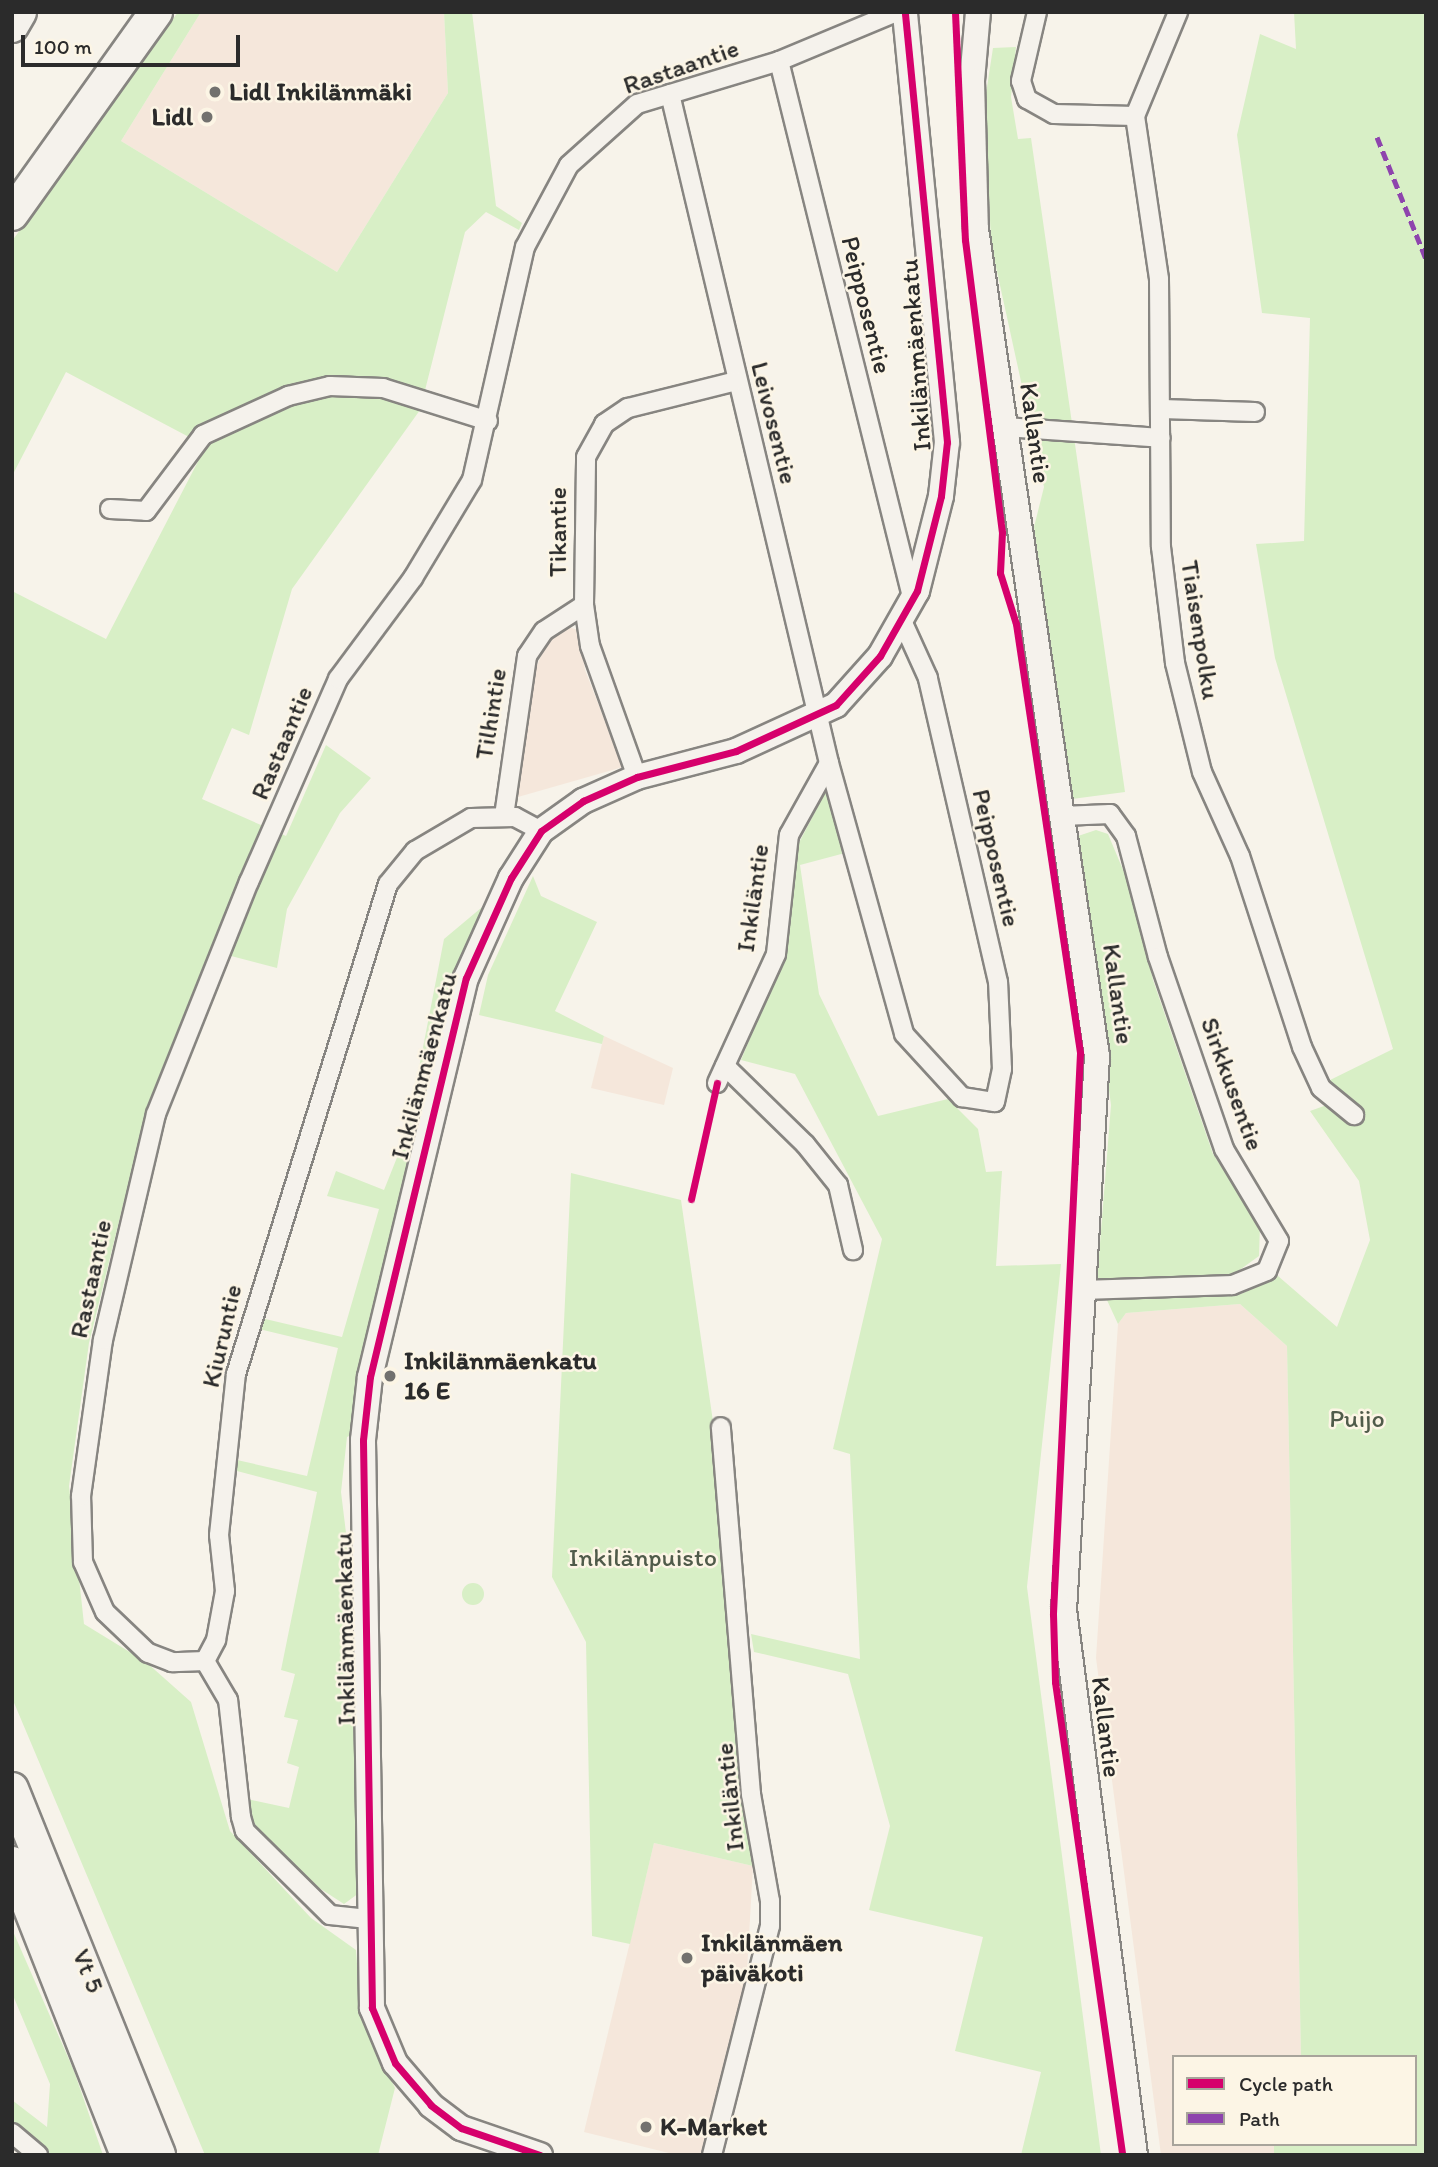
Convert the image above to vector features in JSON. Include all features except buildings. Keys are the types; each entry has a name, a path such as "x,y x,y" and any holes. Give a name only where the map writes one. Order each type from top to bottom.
{"highway":[{"path":"12,26 20,12"},
{"path":"127,59 156,12"},
{"path":"12,214 165,12"},
{"name":"Vt 5","path":"12,1789 159,2155"},
{"name":"Vt 5","path":"12,1863 127,2155"}],"street":[{"name":"Rastaantie","path":"205,1661 173,1662 124,1635 98,1600 83,1562 85,1448 115,1283 156,1114 249,882 338,679 456,510 488,421 515,284 550,193 625,112 670,94 779,61 897,12"},
{"name":"Inkilänmäenkatu","path":"540,2155 461,2128 395,2063 372,2008 368,1919 363,1440 370,1377 466,978 510,878 541,831 583,801 637,777 736,751 821,714 858,683 908,612 937,515 947,442 905,12"},
{"name":"Kallantie","path":"978,12 972,81 976,229 1097,1056 1064,1610 1136,2155"},
{"path":"1037,12 1021,81 1027,99 1054,114 1135,116 1178,12"},
{"name":"Peipposentie","path":"779,61 908,612 928,678 998,982 1002,1069 995,1102 986,1102"},
{"name":"Leivosentie","path":"670,94 736,381 821,714 829,763 904,1034 952,1089 986,1102"},
{"name":"Tiaisenpolku","path":"1135,116 1159,279 1161,438 1168,615 1202,772 1240,856 1302,1047 1321,1088 1354,1115"},
{"name":"Tikantie","path":"637,777 590,646 584,605 584,476 596,435 628,408 736,381"},
{"path":"110,509 146,511 203,435 288,396 330,386 383,388 488,421"},
{"path":"1162,409 1255,412"},
{"path":"1005,427 1161,438"},
{"name":"Tilhintie","path":"504,816 527,656 544,631 584,605"},
{"name":"Inkiläntie","path":"829,763 789,835 775,954 721,1074 838,1185 853,1250"},
{"name":"Sirkkusentie","path":"1062,816 1110,814 1126,836 1158,957 1224,1149 1279,1241 1267,1271 1233,1285 1084,1290"},
{"name":"Kiuruntie","path":"205,1661 216,1640 225,1591 219,1535 236,1374 283,1209 340,1048 378,904 401,866 434,837 471,818 504,816 541,831"},
{"name":"Inkiläntie","path":"712,2155 770,1926 770,1901 751,1794 721,1427"},
{"path":"205,1661 228,1700 245,1831 330,1915 368,1919"},
{"path":"12,2133 38,2155"}],"shaded area":[{"path":"201,12 444,12 448,93 337,272 121,141"},
{"path":"565,626 578,630 585,670 623,767 518,797 532,677 545,647"},
{"path":"604,1036 673,1068 664,1105 591,1088"},
{"path":"1240,1304 1287,1346 1301,2055 1172,2055 1172,2146 1274,2146 1274,2155 1161,2155 1096,1658 1118,1324 1126,1313"},
{"name":"Inkilänmäen päiväkoti","path":"654,1843 753,1866 747,1971 714,2155 677,2155 584,2132"}],"green space":[{"path":"178,12 201,12 121,141 337,272 448,93 444,12 472,12 496,206 522,223 519,230 486,212 465,232 420,410 292,589 249,735 232,728 202,799 286,836 326,745 371,778 340,813 287,909 277,968 212,951 131,1173 89,1343 69,1486 84,1624 146,1662 191,1702 230,1831 311,1918 356,1950 361,2017 395,2088 378,2155 205,2155 12,1698 12,591 106,639 206,446 66,372 12,476 12,241"},
{"name":"Puijo","path":"1294,12 1426,12 1426,2155 1274,2155 1274,2146 1417,2146 1417,2055 1301,2055 1287,1346 1240,1304 1126,1313 1118,1324 1106,1298 1241,1294 1278,1276 1337,1327 1370,1240 1359,1181 1310,1111 1324,1106 1326,1082 1393,1049 1275,658 1256,544 1304,541 1310,318 1262,313 1237,135 1260,34 1296,49"},
{"path":"1016,47 1011,97 1018,139 1031,138 1125,792 1072,799 1034,527 1044,487 991,244 985,100 993,48"},
{"path":"828,787 845,853 800,865 819,994 878,1116 948,1099 978,1129 986,1172 1002,1171 996,1266 1061,1264 1027,1587 1101,2155 1021,2155 1041,2072 955,2051 983,1937 869,1910 890,1826 848,1674 754,1652 751,1634 860,1659 850,1454 833,1449 882,1239 795,1074 741,1060 786,950 790,860"},
{"path":"1096,830 1108,834 1134,896 1153,980 1213,1154 1260,1225 1259,1256 1234,1274 1097,1281 1111,1105 1075,837"},
{"path":"533,876 541,896 597,922 555,1011 604,1036 602,1044 479,1015 488,975"},
{"path":"487,903 353,1434 347,1437 341,1492 353,1590 359,1893 344,1904 310,1882 251,1820 247,1799 289,1808 299,1767 287,1763 298,1720 284,1717 295,1674 281,1670 317,1492 237,1471 237,1460 307,1476 338,1348 259,1329 261,1318 342,1337 379,1209 327,1196 336,1171 384,1190 406,1135 444,939"},
{"name":"Inkilänpuisto","path":"571,1173 681,1200 733,1560 746,1829 753,1866 654,1843 630,1944 592,1936 586,1642 552,1577"},
{"path":"473,1583 481,1586 484,1594 481,1602 473,1605 465,1602 462,1594 465,1586"},
{"path":"12,1929 74,2071 103,2155 51,2155 12,2126 12,2100 47,2127 50,2084 12,1993"}],"marked path":[{"path":"1377,137 1426,259"}],"cycle path":[{"path":"540,2155 461,2128 431,2105 395,2063 372,2008 363,1440 370,1377 466,978 511,878 541,831 583,801 637,777 736,751 836,705 880,656 917,591 941,496 947,442 905,12"},
{"path":"955,12 965,240 1002,532 1000,573 1016,624 1080,1053 1053,1614 1055,1682 1122,2155"},
{"path":"691,1199 717,1083"}],"place":[{"name":"Lidl Inkilänmäki","path":"215,92"},
{"name":"Lidl","path":"207,117"},
{"name":"Inkilänmäenkatu 16 E","path":"390,1376"},
{"name":"Inkilänmäen päiväkoti","path":"687,1958"},
{"name":"K-Market","path":"646,2127"}]}
